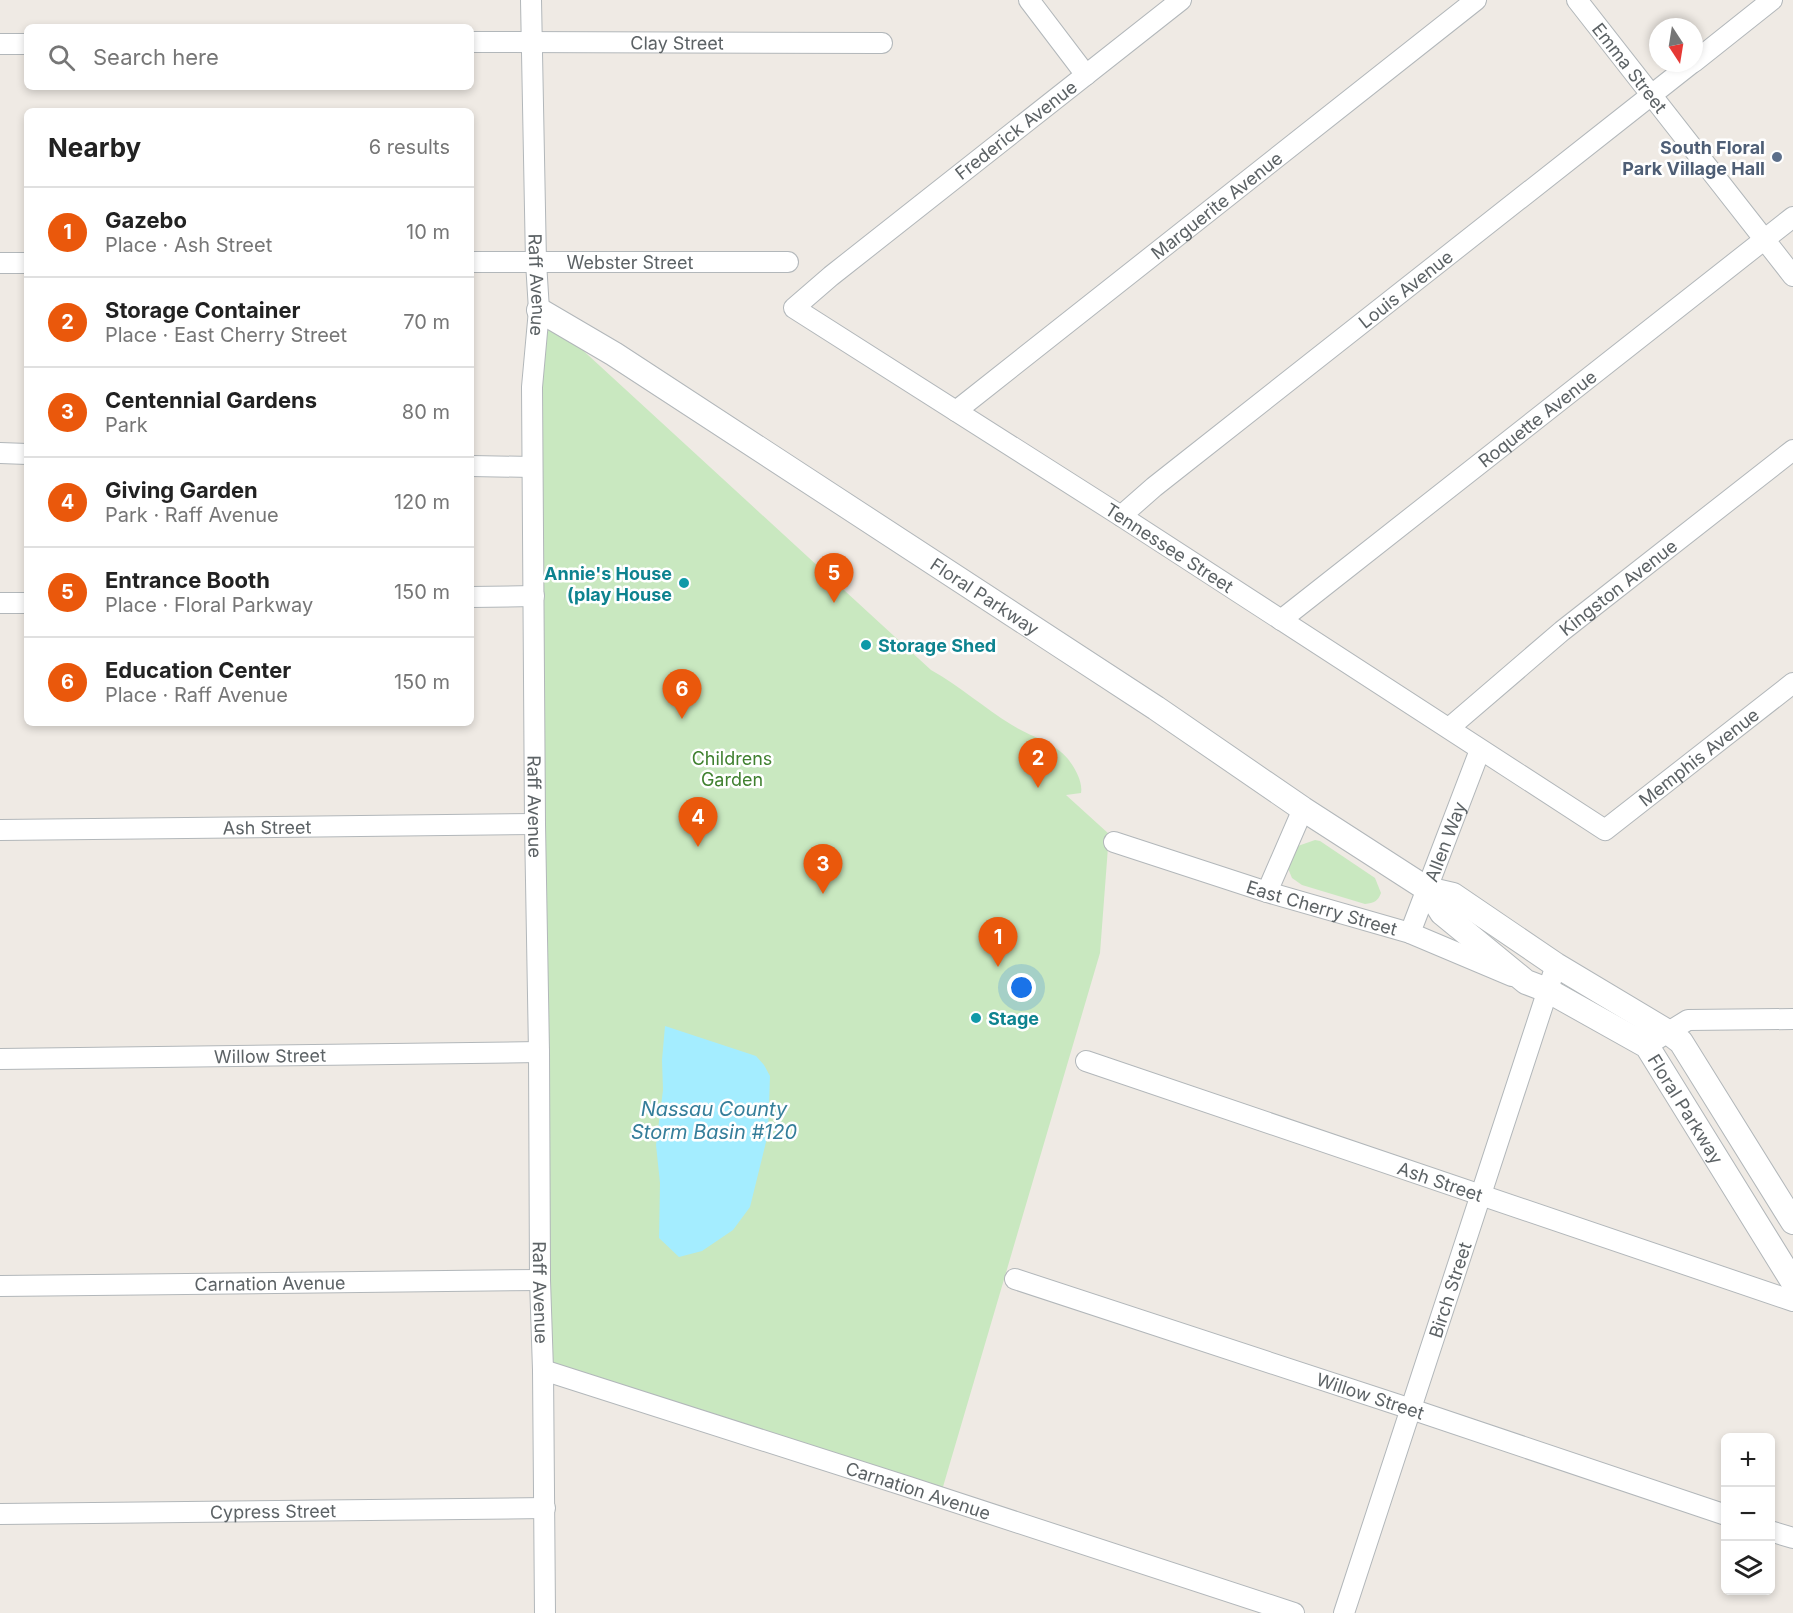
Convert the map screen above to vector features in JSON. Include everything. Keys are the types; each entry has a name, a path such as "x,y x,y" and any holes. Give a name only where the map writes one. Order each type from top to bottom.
{"street":[{"name":"Raff Avenue","path":"531,0 539,310 532,387 532,467 540,1280 545,1508 544,1613"},
{"path":"1029,0 1086,75"},
{"name":"Frederick Avenue","path":"851,259 1180,0"},
{"name":"Marguerite Avenue","path":"956,411 1476,0"},
{"name":"Emma Street","path":"1577,0 1793,276"},
{"name":"Louis Avenue","path":"1703,54 1772,0"},
{"name":"Clay Street","path":"474,42 882,43"},
{"path":"0,44 24,44"},
{"name":"Louis Avenue","path":"1121,516 1154,487 1681,72"},
{"name":"Roquette Avenue","path":"1281,620 1793,217"},
{"name":"Tennessee Street","path":"851,259 794,308 1121,516 1605,830"},
{"name":"Webster Street","path":"474,262 788,262"},
{"path":"0,263 24,263"},
{"name":"Floral Parkway","path":"539,310 624,360 1156,708 1427,889 1453,895 1556,965 1678,1026 1681,1042 1793,1222"},
{"name":"Kingston Avenue","path":"1449,728 1562,631 1793,450"},
{"path":"0,453 24,454"},
{"path":"474,466 532,467"},
{"path":"474,597 534,596"},
{"path":"0,603 24,603"},
{"name":"Memphis Avenue","path":"1605,830 1793,683"},
{"name":"Allen Way","path":"1410,933 1480,750"},
{"path":"1268,891 1303,808"},
{"name":"Ash Street","path":"0,830 535,824"},
{"name":"East Cherry Street","path":"1114,842 1410,933 1536,986"},
{"name":"Floral Parkway","path":"1427,889 1442,913 1536,986 1647,1046 1793,1282"},
{"name":"Birch Street","path":"1344,1613 1482,1194 1536,986 1556,965"},
{"path":"1647,1046 1678,1026 1793,1019"},
{"name":"Willow Street","path":"0,1059 539,1052"},
{"name":"Ash Street","path":"1086,1061 1793,1300"},
{"name":"Willow Street","path":"1015,1279 1721,1514"},
{"name":"Carnation Avenue","path":"0,1286 540,1280"},
{"name":"Carnation Avenue","path":"543,1370 1294,1613"},
{"name":"Cypress Street","path":"0,1514 545,1508"},
{"path":"1775,1533 1793,1538"}],"green space":[{"name":"Childrens Garden","path":"539,310 931,670 1012,725 1049,743 1062,753 1076,771 1081,789 1081,793 1066,795 1109,834 1100,953 940,1497 543,1370"},
{"path":"1315,840 1320,841 1375,878 1381,893 1377,900 1365,904 1302,885 1292,878 1287,866 1295,847"}],"water":[{"name":"Nassau County Storm Basin #120","path":"665,1026 756,1056 770,1076 768,1134 750,1207 733,1230 702,1251 679,1257 659,1238 660,1183 656,1145 663,1090 662,1060"}],"place":[{"name":"South Floral Park Village Hall","path":"1777,157"},
{"name":"Annie's House (play House","path":"684,583"},
{"name":"Entrance Booth","path":"834,603"},
{"name":"Storage Shed","path":"866,645"},
{"name":"Education Center","path":"682,719"},
{"name":"Storage Container","path":"1038,788"},
{"name":"Giving Garden","path":"698,847"},
{"name":"Centennial Gardens","path":"823,894"},
{"name":"Gazebo","path":"998,967"},
{"name":"Stage","path":"976,1018"}]}
